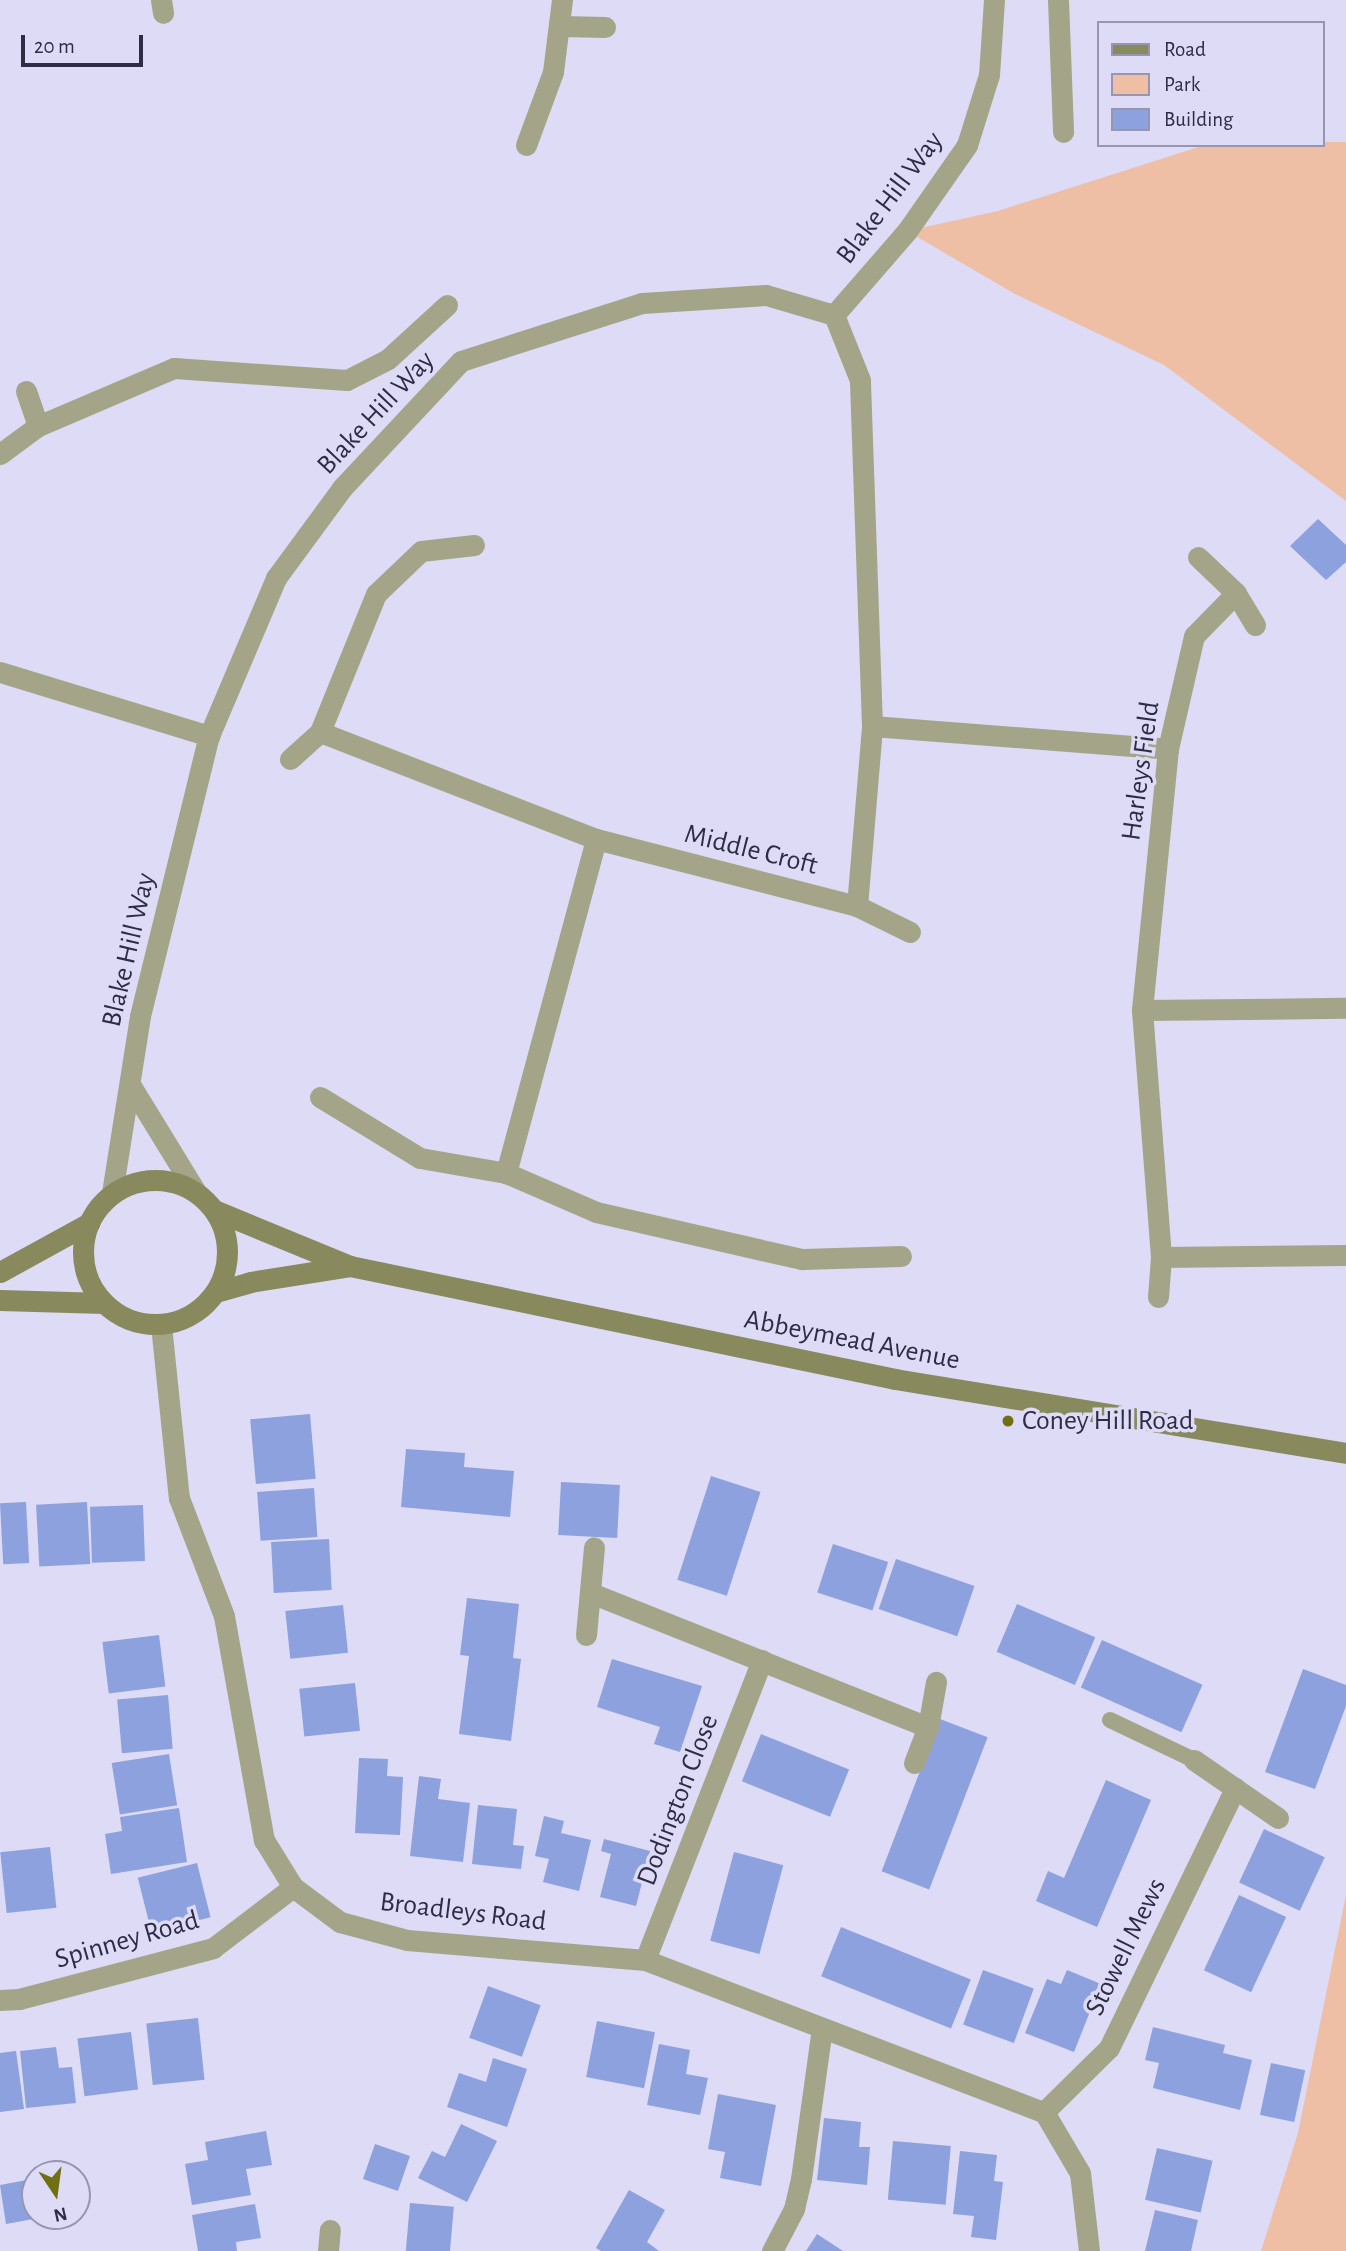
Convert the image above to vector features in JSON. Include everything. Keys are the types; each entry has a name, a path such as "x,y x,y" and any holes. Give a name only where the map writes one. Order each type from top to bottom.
{"street":[{"path":"526,145 553,72 561,26 562,0"},
{"name":"Blake Hill Way","path":"112,1193 140,1016 209,736 276,578 342,488 461,361 642,303 766,295 834,315 907,231 967,145 989,75 994,0"},
{"path":"1058,0 1063,132"},
{"path":"561,26 605,27"},
{"path":"0,454 38,426 174,368 347,380 388,359 447,305"},
{"name":"Middle Croft","path":"320,732 596,839 857,906 872,726 860,380 834,315"},
{"path":"26,391 38,426"},
{"path":"290,759 320,732 376,594 421,551 474,545"},
{"path":"1198,557 1236,593 1255,625"},
{"name":"Harleys Field","path":"1158,1297 1161,1257 1142,1010 1168,749 1194,636 1236,593"},
{"path":"0,672 209,736"},
{"path":"872,726 1168,749"},
{"path":"506,1173 596,839"},
{"path":"857,906 910,932"},
{"path":"1142,1010 1346,1008"},
{"path":"131,1086 196,1192 214,1210 224,1229 228,1251 225,1272 216,1292 194,1313 161,1325 123,1317 104,1303 91,1286 84,1265 83,1244 89,1223 112,1193 139,1182 169,1181 196,1192"},
{"path":"320,1097 420,1158 506,1173 596,1212 802,1259 901,1256"},
{"name":"Abbeymead Avenue","path":"214,1210 350,1266 895,1379 1346,1453"},
{"path":"0,1272 89,1223"},
{"path":"1161,1257 1346,1255"},
{"name":"Abbeymead Avenue","path":"216,1292 250,1282 350,1266"},
{"path":"0,1300 104,1303"},
{"name":"Broadleys Road","path":"161,1325 178,1498 224,1616 264,1840 293,1887 340,1922 407,1940 645,1960 1044,2112"},
{"path":"586,1634 594,1547"},
{"path":"591,1593 929,1727"},
{"name":"Dodington Close","path":"645,1960 762,1660"},
{"path":"914,1763 929,1727 936,1682"},
{"path":"1194,1760 1278,1818"},
{"name":"Stowell Mews","path":"1044,2112 1109,2048 1234,1788"},
{"name":"Spinney Road","path":"0,2000 19,1999 213,1948 293,1887"},
{"path":"772,2251 794,2209 801,2179 822,2028"},
{"path":"1044,2112 1080,2173 1089,2251"},
{"path":"328,2251 330,2230"}],"lane":[{"path":"1110,1720 1194,1760"}],"green space":[{"path":"1325,142 1346,142 1346,501 1164,365 1015,294 907,231 998,211 1199,147 1325,147"},
{"path":"1346,1895 1346,2251 1261,2251 1298,2133"}],"building":[{"path":"1318,519 1346,545 1346,562 1326,580 1290,546"},
{"path":"310,1414 316,1479 256,1484 250,1419"},
{"path":"406,1449 465,1453 464,1467 514,1471 510,1517 401,1507"},
{"path":"711,1476 760,1492 727,1596 677,1580"},
{"path":"561,1482 620,1485 617,1538 558,1535"},
{"path":"314,1488 317,1537 261,1541 257,1492"},
{"path":"26,1502 29,1563 3,1564 0,1503"},
{"path":"87,1502 90,1564 39,1567 36,1505"},
{"path":"143,1505 145,1561 92,1563 90,1507"},
{"path":"329,1539 332,1590 274,1593 271,1542"},
{"path":"833,1544 888,1562 872,1610 817,1593"},
{"path":"896,1559 974,1586 957,1636 879,1609"},
{"path":"467,1598 519,1604 513,1658 521,1659 511,1741 459,1734 469,1656 460,1655"},
{"path":"1017,1604 1095,1637 1075,1685 997,1652"},
{"path":"343,1605 348,1653 290,1659 285,1611"},
{"path":"159,1635 165,1687 109,1694 102,1642"},
{"path":"1102,1640 1202,1685 1181,1732 1081,1688"},
{"path":"612,1659 702,1686 680,1752 654,1744 660,1727 597,1707"},
{"path":"1303,1669 1346,1685 1346,1706 1315,1789 1265,1772"},
{"path":"355,1683 360,1731 304,1737 299,1689"},
{"path":"168,1695 173,1749 122,1753 117,1699"},
{"path":"940,1719 988,1737 929,1889 882,1871"},
{"path":"761,1734 849,1770 830,1817 742,1781"},
{"path":"169,1754 177,1805 120,1814 112,1763"},
{"path":"359,1758 388,1759 387,1776 403,1777 400,1835 355,1833"},
{"path":"419,1776 441,1779 438,1799 470,1803 463,1862 410,1856"},
{"path":"1106,1780 1151,1800 1097,1927 1036,1901 1048,1871 1064,1878"},
{"path":"478,1805 517,1809 513,1845 524,1846 521,1869 472,1864"},
{"path":"179,1808 187,1862 111,1874 105,1834 122,1831 120,1817"},
{"path":"544,1816 564,1821 561,1833 591,1840 579,1891 543,1882 549,1859 535,1856"},
{"path":"1264,1829 1325,1857 1300,1911 1239,1882"},
{"path":"604,1839 650,1851 636,1906 600,1897 611,1854 601,1851"},
{"path":"50,1847 56,1908 7,1913 0,1852"},
{"path":"734,1852 783,1865 759,1954 710,1941"},
{"path":"197,1863 211,1917 151,1932 138,1878"},
{"path":"1239,1895 1286,1917 1251,1992 1204,1970"},
{"path":"841,1927 971,1979 951,2029 821,1976"},
{"path":"983,1970 1034,1988 1014,2043 963,2025"},
{"path":"1067,1970 1101,1984 1074,2052 1025,2033 1047,1979 1061,1984"},
{"path":"488,1986 541,2005 522,2057 469,2038"},
{"path":"198,2018 204,2080 153,2085 146,2023"},
{"path":"597,2021 655,2032 644,2088 586,2077"},
{"path":"1153,2027 1225,2045 1223,2053 1252,2060 1240,2110 1153,2088 1159,2063 1145,2060"},
{"path":"131,2032 138,2090 84,2096 77,2039"},
{"path":"659,2044 690,2050 686,2074 708,2078 700,2115 647,2105"},
{"path":"56,2047 59,2068 72,2067 76,2103 26,2108 20,2051"},
{"path":"16,2051 24,2109 0,2112 0,2053"},
{"path":"493,2058 527,2069 507,2127 447,2107 459,2073 486,2082"},
{"path":"1271,2063 1305,2070 1294,2122 1260,2115"},
{"path":"718,2094 776,2105 761,2186 720,2178 725,2152 708,2149"},
{"path":"824,2118 861,2122 859,2147 870,2147 867,2185 817,2180"},
{"path":"461,2124 497,2141 467,2202 418,2178 432,2151 445,2157"},
{"path":"266,2131 272,2165 246,2169 251,2195 192,2205 185,2164 208,2160 205,2142"},
{"path":"893,2141 951,2146 946,2205 888,2200"},
{"path":"375,2144 410,2156 398,2191 363,2179"},
{"path":"1157,2148 1213,2161 1201,2212 1145,2200"},
{"path":"960,2151 997,2155 994,2181 1003,2182 996,2240 971,2237 974,2216 953,2214"},
{"path":"21,2181 21,2221 6,2224 0,2185"},
{"path":"629,2190 665,2210 647,2242 659,2251 601,2251 596,2248"},
{"path":"410,2203 454,2207 450,2251 406,2251"},
{"path":"255,2204 261,2238 236,2242 237,2251 198,2251 192,2215"},
{"path":"1155,2210 1198,2220 1191,2251 1145,2251"},
{"path":"817,2234 843,2251 806,2251"}],"place":[{"name":"Coney Hill Road","path":"1008,1421"}]}
